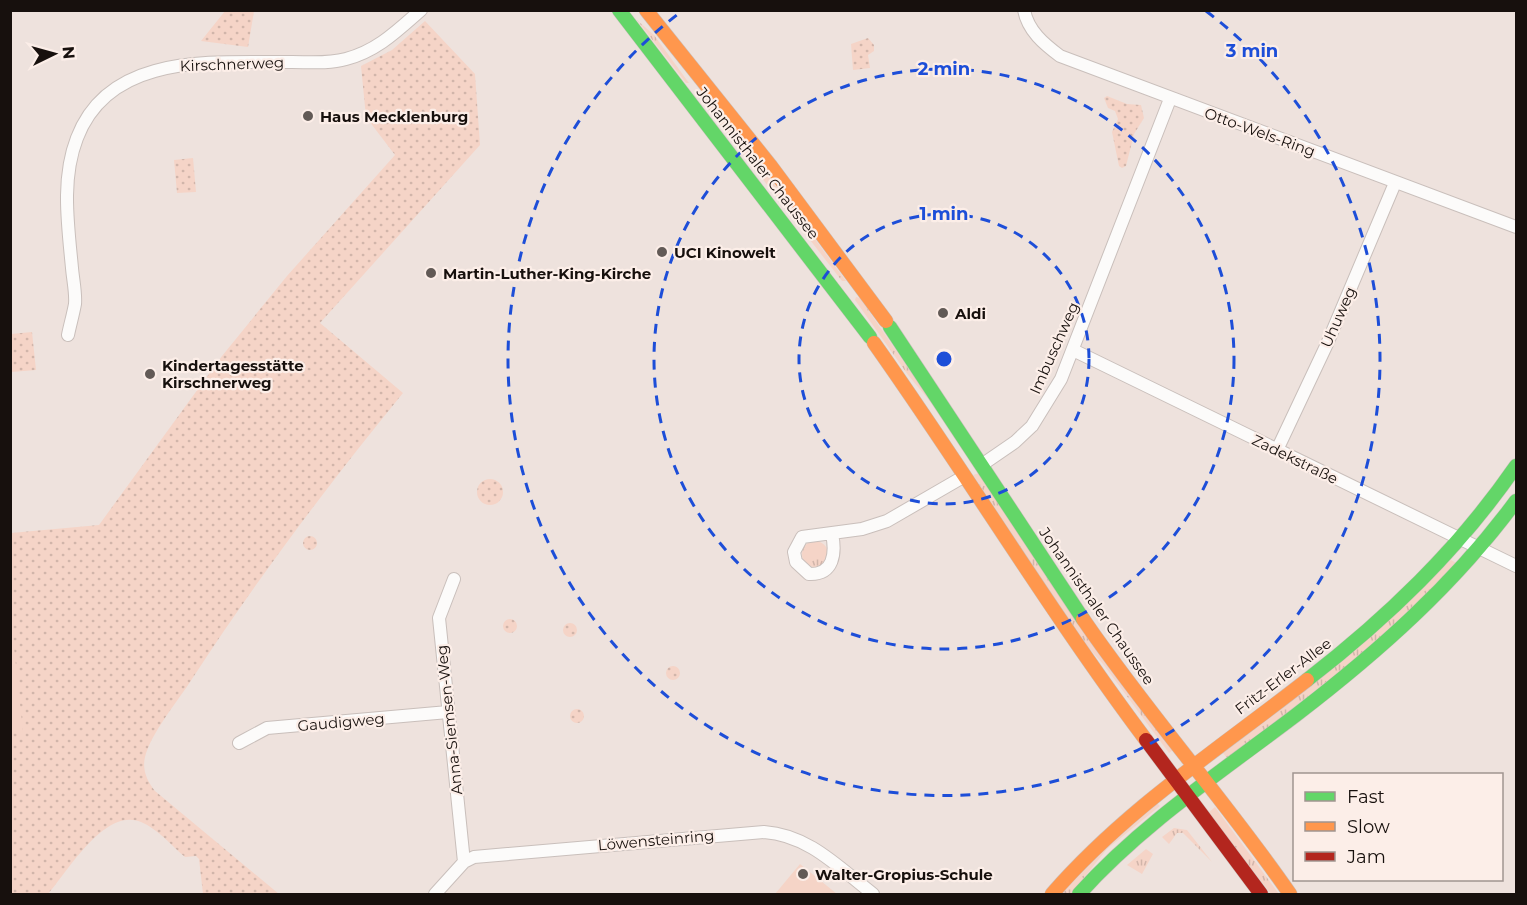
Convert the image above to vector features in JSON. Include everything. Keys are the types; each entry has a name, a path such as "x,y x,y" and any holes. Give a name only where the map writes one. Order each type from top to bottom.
{"main road":[{"name":"Johannisthaler Chaussee","path":"619,10 872,340 926,416 963,477 1079,650 1261,894"},
{"name":"Johannisthaler Chaussee","path":"646,10 770,165 888,324 983,464 1066,594 1126,680 1194,765 1290,894"},
{"name":"Imbuschweg","path":"963,477 983,464"},
{"name":"Fritz-Erler-Allee","path":"1052,894 1107,835 1174,780 1367,633 1417,589 1498,495 1516,466"},
{"path":"1078,894 1109,859 1186,796 1390,640 1433,601 1482,549 1516,501"}],"street":[{"name":"Kirschnerweg","path":"68,335 75,303 66,204 70,166 83,123 101,100 116,87 139,75 177,65 314,62 349,58 381,45 421,10"},
{"name":"Otto-Wels-Ring","path":"1024,10 1030,26 1043,44 1060,56 1516,227"},
{"name":"Imbuschweg","path":"983,464 1015,442 1032,426 1047,405 1073,350 1170,99"},
{"name":"Uhuweg","path":"1278,450 1351,290 1395,183"},
{"name":"Zadekstraße","path":"1073,350 1516,566"},
{"name":"Imbuschweg","path":"832,534 833,559 825,570 809,574 796,562 794,552 802,537 873,526 899,516 963,477"},
{"name":"Anna-Siemsen-Weg","path":"454,579 439,618 464,862"},
{"name":"Gaudigweg","path":"238,743 267,728 448,712"},
{"name":"Löwensteinring","path":"464,862 474,857 658,840 764,832 786,833 811,845 873,894"},
{"path":"435,894 464,862"}],"green space":[{"path":"225,11 254,11 248,47 201,41"},
{"path":"637,20 654,35 689,83 686,83"},
{"path":"425,21 475,74 480,145 320,323 403,393 320,498 242,605 159,728 145,757 146,775 155,791 279,894 203,894 199,859 196,856 185,857 153,829 141,822 127,820 114,824 101,832 88,844 48,894 11,894 11,533 99,525 222,356 287,276 395,155 366,117 361,66 392,50"},
{"path":"868,38 874,45 874,51 868,55 870,68 853,70 851,44"},
{"path":"1107,96 1127,104 1141,105 1144,118 1134,134 1126,166 1122,168 1119,166 1112,132 1118,119 1115,111 1108,108 1104,98"},
{"path":"715,104 846,281 842,281 708,109"},
{"path":"193,158 196,192 177,193 174,160"},
{"path":"856,297 860,298 934,406 908,375 855,300"},
{"path":"32,332 36,370 11,372 11,334"},
{"path":"979,473 1173,750 1169,753 1103,664 1083,642 973,475"},
{"path":"490,479 499,483 503,492 499,501 490,505 481,501 477,492 481,483"},
{"path":"307,536 313,536 317,543 313,550 307,550 303,546 303,540"},
{"path":"815,541 824,545 828,554 824,563 815,567 806,563 802,554 806,545"},
{"path":"1451,560 1460,565 1390,632 1228,759 1222,752"},
{"path":"507,619 513,619 517,626 513,633 507,633 503,629 503,623"},
{"path":"567,623 573,623 577,630 573,637 567,637 563,633 563,627"},
{"path":"11,647 14,647 23,732 11,733"},
{"path":"670,666 676,666 680,673 676,680 670,680 666,676 666,670"},
{"path":"574,709 580,709 584,716 580,723 574,723 570,719 570,713"},
{"path":"1156,802 1160,806 1107,849 1071,894 1059,894 1079,872"},
{"path":"1215,807 1279,894 1271,894 1208,813"},
{"path":"1174,828 1187,830 1212,862 1183,833 1177,833 1169,844 1162,837"},
{"path":"1146,849 1153,854 1142,874 1127,865"},
{"path":"800,864 837,894 775,894"}],"traffic: fast":[{"path":"619,10 870,337"},
{"path":"890,327 1083,619"},
{"path":"1307,680 1365,632 1420,581 1470,526 1516,466"},
{"path":"1079,894 1103,869 1156,822 1296,715 1414,616 1467,561 1516,501"}],"traffic: slow":[{"path":"646,10 770,165 886,321"},
{"path":"874,343 1042,593 1146,740"},
{"path":"1083,619 1290,894"},
{"path":"1052,894 1081,863 1142,807 1307,680"}],"traffic: jam":[{"path":"1146,740 1261,894"}],"place":[{"name":"Haus Mecklenburg","path":"308,116"},
{"name":"UCI Kinowelt","path":"662,252"},
{"name":"Martin-Luther-King-Kirche","path":"431,273"},
{"name":"Aldi","path":"943,313"},
{"name":"Kindertagesstätte Kirschnerweg","path":"150,374"},
{"name":"Walter-Gropius-Schule","path":"803,874"}]}
